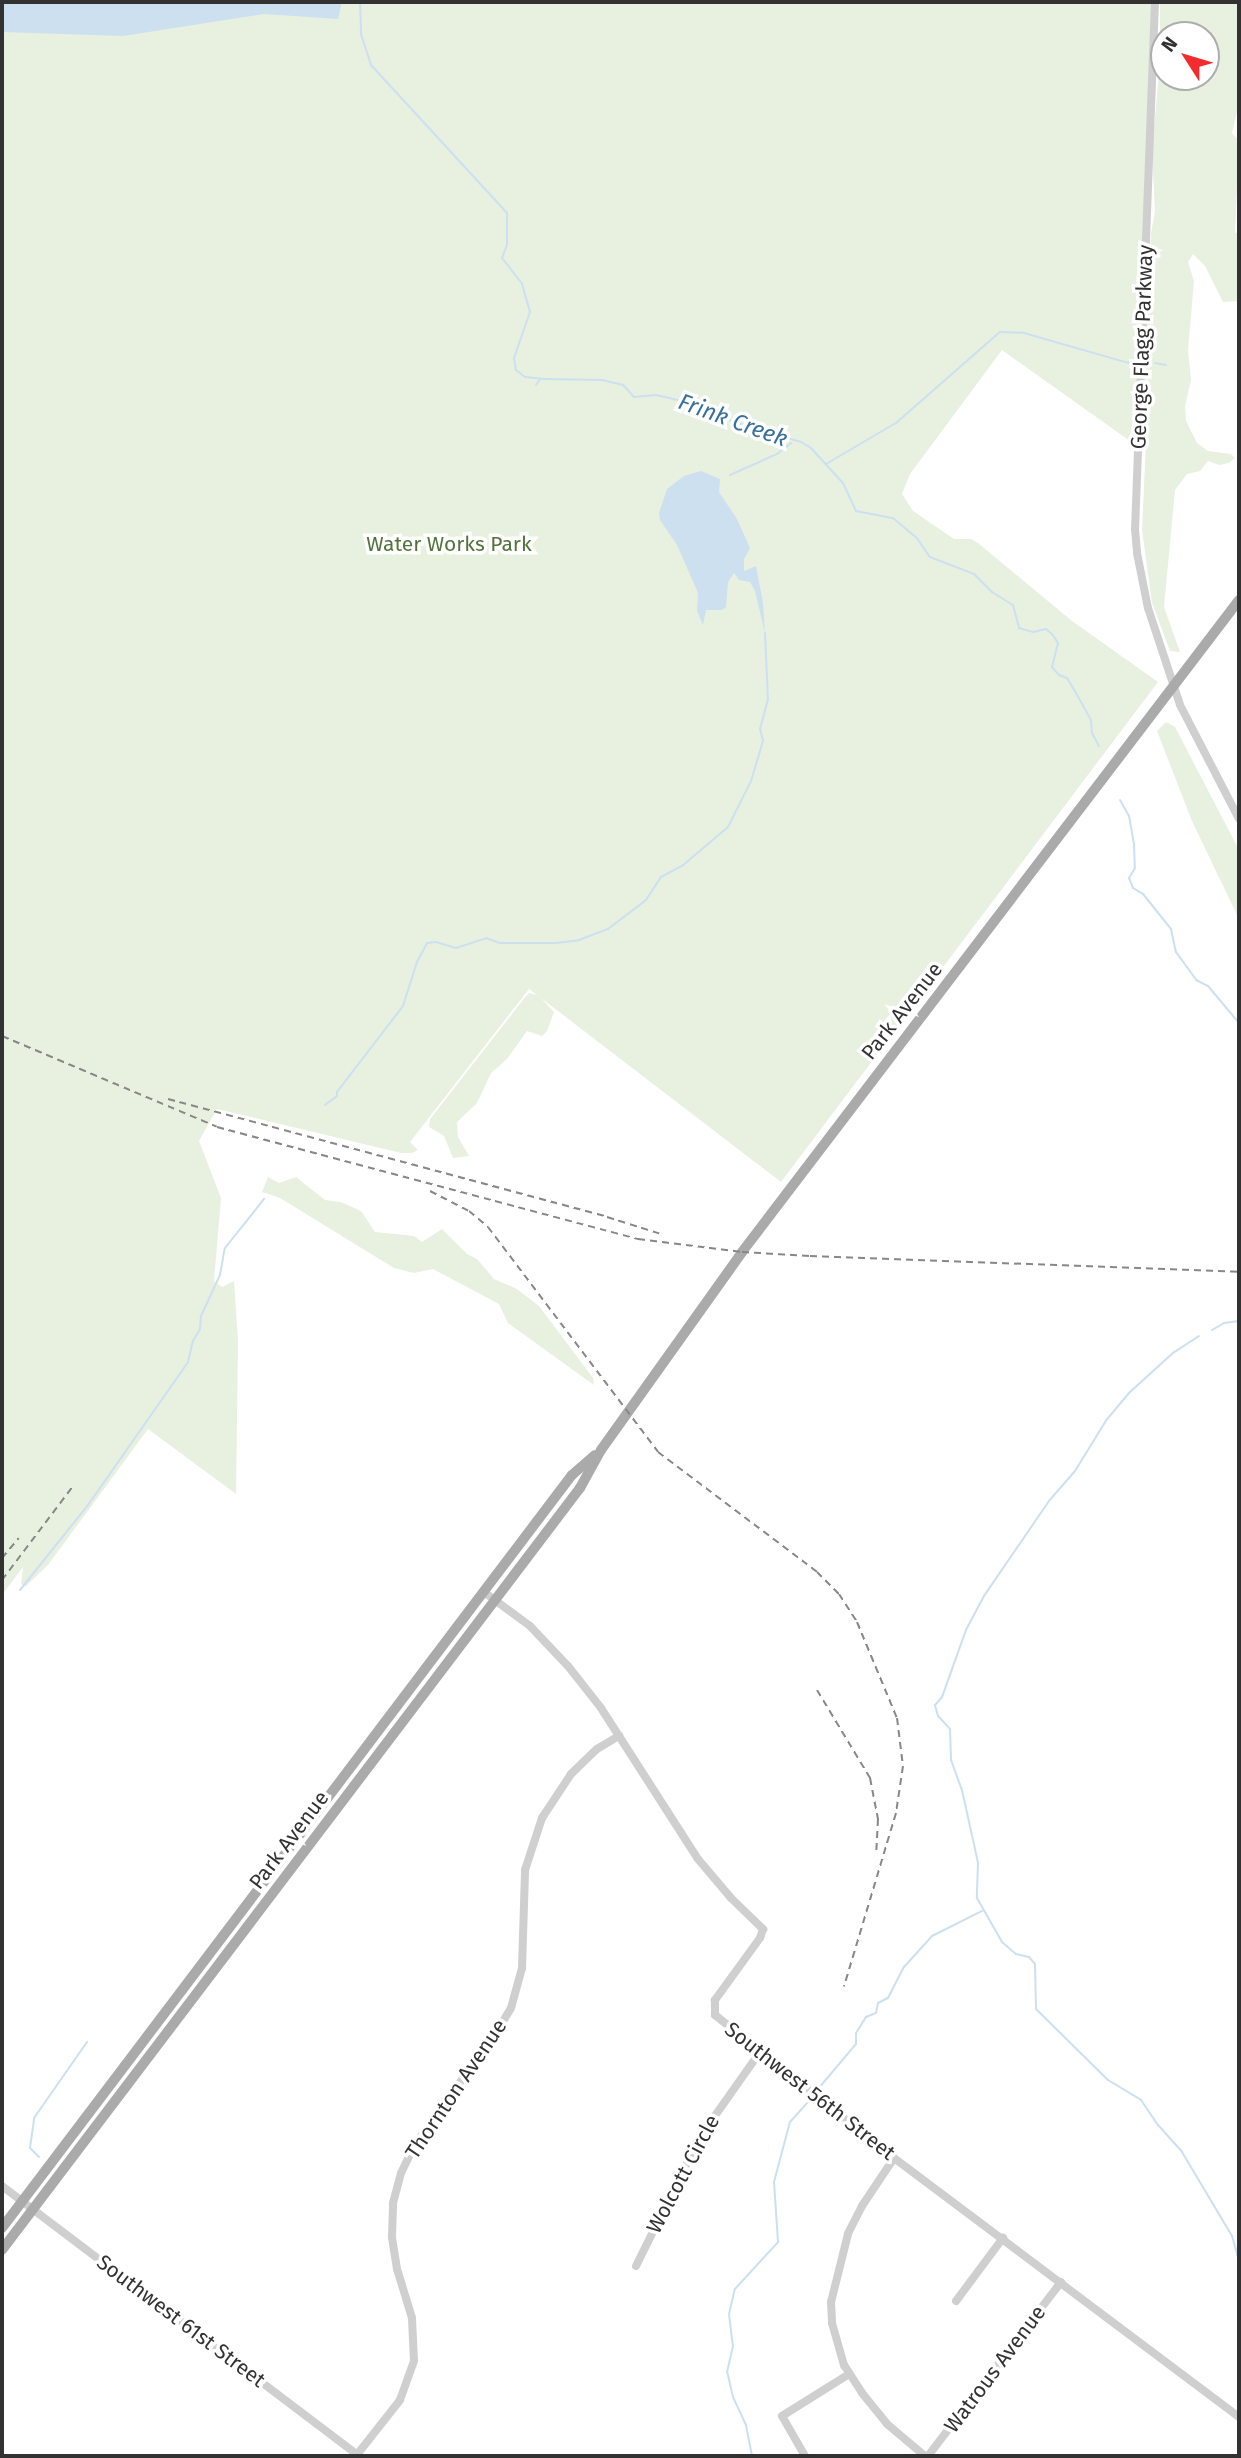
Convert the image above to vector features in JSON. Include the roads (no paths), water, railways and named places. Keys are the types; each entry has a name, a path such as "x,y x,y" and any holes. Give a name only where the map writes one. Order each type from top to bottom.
{"main road":[{"name":"Park Avenue","path":"2,2250 580,1488 601,1450 742,1252 1239,600"},
{"name":"Park Avenue","path":"2,2228 572,1475 601,1450"}],"street":[{"name":"George Flagg Parkway","path":"1155,2 1135,528 1148,608 1173,686 1190,728 1239,819"},
{"name":"Southwest 56th Street","path":"484,1592 530,1626 568,1665 619,1736 698,1859 731,1898 763,1929 760,1938 715,2000 713,2008 719,2019 894,2158 1239,2417"},
{"name":"Thornton Avenue","path":"357,2456 400,2400 414,2361 414,2332 397,2269 392,2236 393,2203 401,2173 415,2144 496,2033 511,2008 522,1968 525,1870 542,1818 570,1774 597,1749 619,1736"},
{"name":"Wolcott Circle","path":"636,2266 700,2137 760,2052"},
{"path":"894,2158 862,2206 836,2274 831,2302 832,2323 837,2347 849,2374 887,2424 927,2456"},
{"name":"Southwest 61st Street","path":"2,2186 357,2456"},
{"path":"956,2301 1003,2238"},
{"name":"Watrous Avenue","path":"927,2456 1061,2282"},
{"path":"805,2456 782,2416 849,2374"}],"water":[{"path":"2,2 342,2 338,19 264,14 123,36 2,32"},
{"path":"701,471 720,479 719,492 737,519 750,548 744,559 744,571 756,566 765,633 755,591 750,582 739,580 734,573 728,582 726,607 722,610 706,610 703,625 697,611 698,593 677,545 660,520 659,513 667,489 684,476"}],"waterway":[{"name":"Frink Creek","path":"360,2 361,34 371,65 507,213 507,245 502,258 522,284 530,312 514,358 516,370 525,377 602,380 623,385 634,397 656,395 691,403 734,422 801,442 811,448 843,483 856,511 893,518 917,538 930,557 974,574 992,592 1013,605 1019,628 1033,632 1046,629 1052,634 1058,643 1052,667 1059,675 1067,678 1076,693 1091,720 1092,733 1099,746"},
{"path":"826,464 896,423 1000,332 1024,333 1132,364"},
{"path":"1155,363 1166,365"},
{"path":"536,385 540,379"},
{"path":"730,475 777,454 791,443"},
{"path":"325,1105 337,1096 337,1092 403,1006 417,962 427,943 436,942 456,948 486,938 500,943 556,943 579,940 608,929 646,900 661,877 682,866 728,827 751,781 763,741 760,729 768,700 765,633"},
{"name":"Frink Creek","path":"1120,800 1129,816 1134,844 1135,868 1129,878 1133,888 1143,894 1171,929 1176,952 1196,980 1208,986 1239,1023"},
{"path":"20,1590 88,1505 188,1362 193,1341 200,1329 201,1316 220,1275 225,1248 264,1199"},
{"path":"1212,1330 1224,1323 1239,1321"},
{"path":"1199,1336 1174,1352 1129,1393 1107,1419 1075,1471 1049,1501 984,1596 966,1630 942,1697 935,1705 938,1716 950,1729 951,1760 962,1790 978,1863 977,1898 1002,1942 1016,1954 1029,1957 1035,1964 1036,2009 1108,2080 1141,2100 1158,2125 1182,2152 1232,2236 1239,2260"},
{"path":"818,2089 856,2044 856,2033 866,2017 876,2013 878,2003 888,1998 904,1967 932,1936 982,1911"},
{"path":"39,2157 30,2148 34,2118 87,2042"},
{"path":"752,2456 746,2425 733,2397 727,2372 733,2347 729,2314 735,2289 778,2242 774,2182 790,2122 810,2100"}],"railway":[{"path":"2,1036 217,1127 638,1239 742,1252 810,1256 1239,1272"},
{"path":"168,1099 607,1217 661,1234"},
{"path":"430,1191 469,1211 488,1227 658,1452 817,1572 839,1594 857,1622 897,1718 903,1766 896,1813 844,1986"},
{"path":"2,1580 73,1486"},
{"path":"2,1558 19,1538"},
{"path":"817,1690 870,1778 878,1819 876,1855"}],"park label":[{"name":"Water Works Park","path":"449,544"}]}
